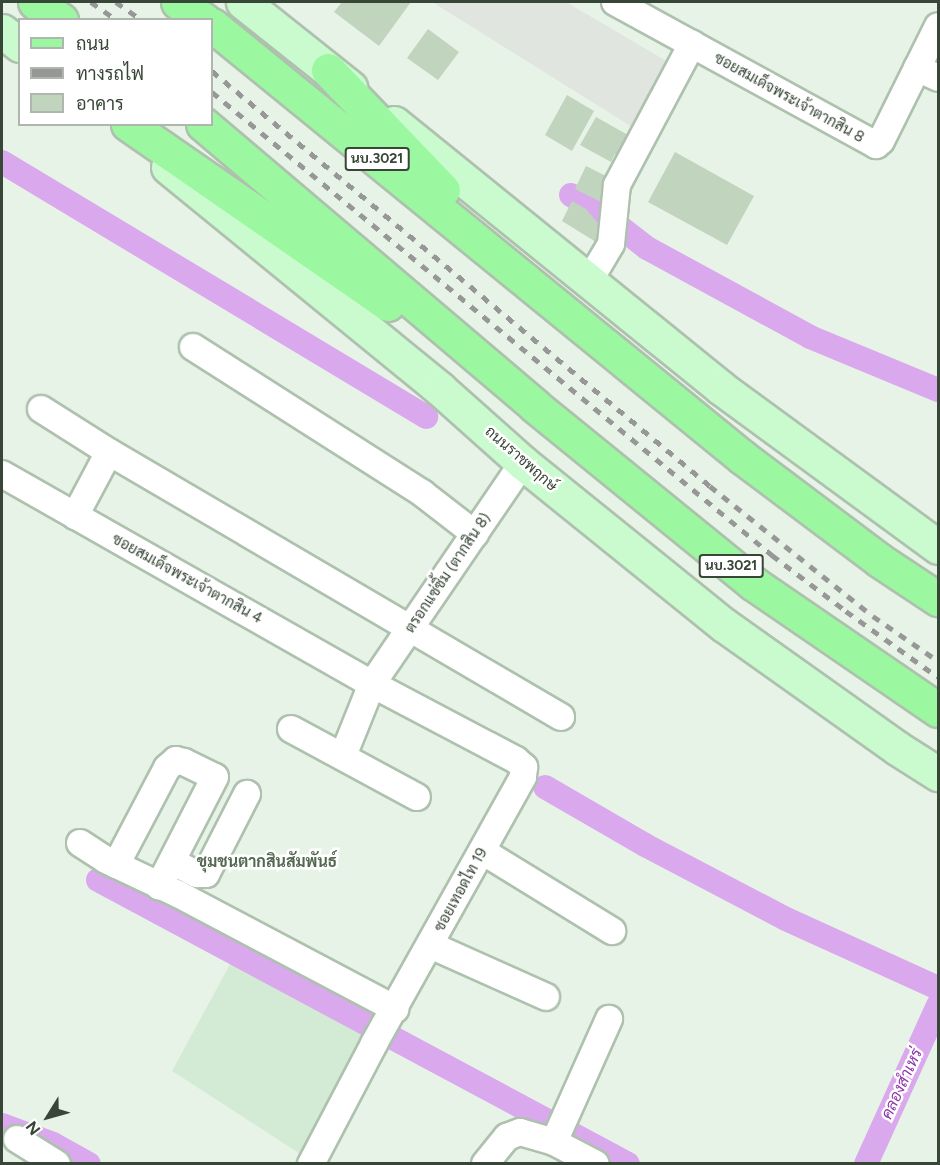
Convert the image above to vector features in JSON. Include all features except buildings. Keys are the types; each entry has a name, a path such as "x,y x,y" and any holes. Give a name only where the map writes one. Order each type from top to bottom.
{"main road":[{"path":"35,2 58,18"},
{"path":"178,2 201,18"},
{"name":"นบ.3021","path":"243,2 721,388 939,547"},
{"name":"นบ.3021","path":"213,26 742,457 879,560 939,599"},
{"path":"2,31 18,43"},
{"path":"328,70 541,294"},
{"name":"ถนนราชพฤกษ์","path":"119,126 440,389 523,463 724,625 897,748 939,774"},
{"path":"131,126 535,406"},
{"name":"นบ.3021","path":"205,126 535,406 754,584 939,710"}],"street":[{"name":"ซอยสมเด็จพระเจ้าตากสิน 8","path":"615,2 876,145 928,73 939,26"},
{"path":"589,281 611,244 617,185 692,44"},
{"path":"193,347 422,494 475,534"},
{"path":"41,409 109,452 561,717"},
{"path":"75,516 109,452"},
{"name":"ตรอกแซ่ซิ้ม (ตากสิน 8)","path":"343,756 372,684 523,463"},
{"name":"ซอยสมเด็จพระเจ้าตากสิน 4","path":"2,474 372,684"},
{"name":"ซอยเทอดไท 19","path":"311,1164 374,1044 523,777 524,767 516,760 372,684"},
{"path":"291,729 417,797"},
{"path":"116,865 167,768 176,760 255,798 206,874 197,874 173,862"},
{"path":"159,886 215,777"},
{"path":"80,843 116,865 159,886 391,1014"},
{"path":"482,851 612,931"},
{"path":"429,945 546,997"},
{"path":"558,1132 609,1019"},
{"path":"485,1164 507,1137 519,1132 558,1132 596,1164"},
{"path":"17,1139 57,1164"}],"shaded area":[{"path":"432,2 566,2 682,70 648,137"},
{"path":"234,957 375,1036 308,1159 172,1071"}],"waterway":[{"path":"2,162 426,417"},
{"path":"571,195 607,217 647,248 810,337 938,390"},
{"path":"545,787 645,845 786,919 938,988"},
{"path":"98,880 628,1164"},
{"name":"คลองสำเหร่","path":"866,1164 938,1005"},
{"path":"2,1125 53,1144 89,1164"}],"railway":[{"path":"91,2 114,18"},
{"path":"116,2 139,18"},
{"path":"213,72 710,486 873,616 938,661"},
{"path":"213,93 772,555 938,677"}],"district":[{"name":"ชุมชนตากสินสัมพันธ์","path":"267,862"}]}
